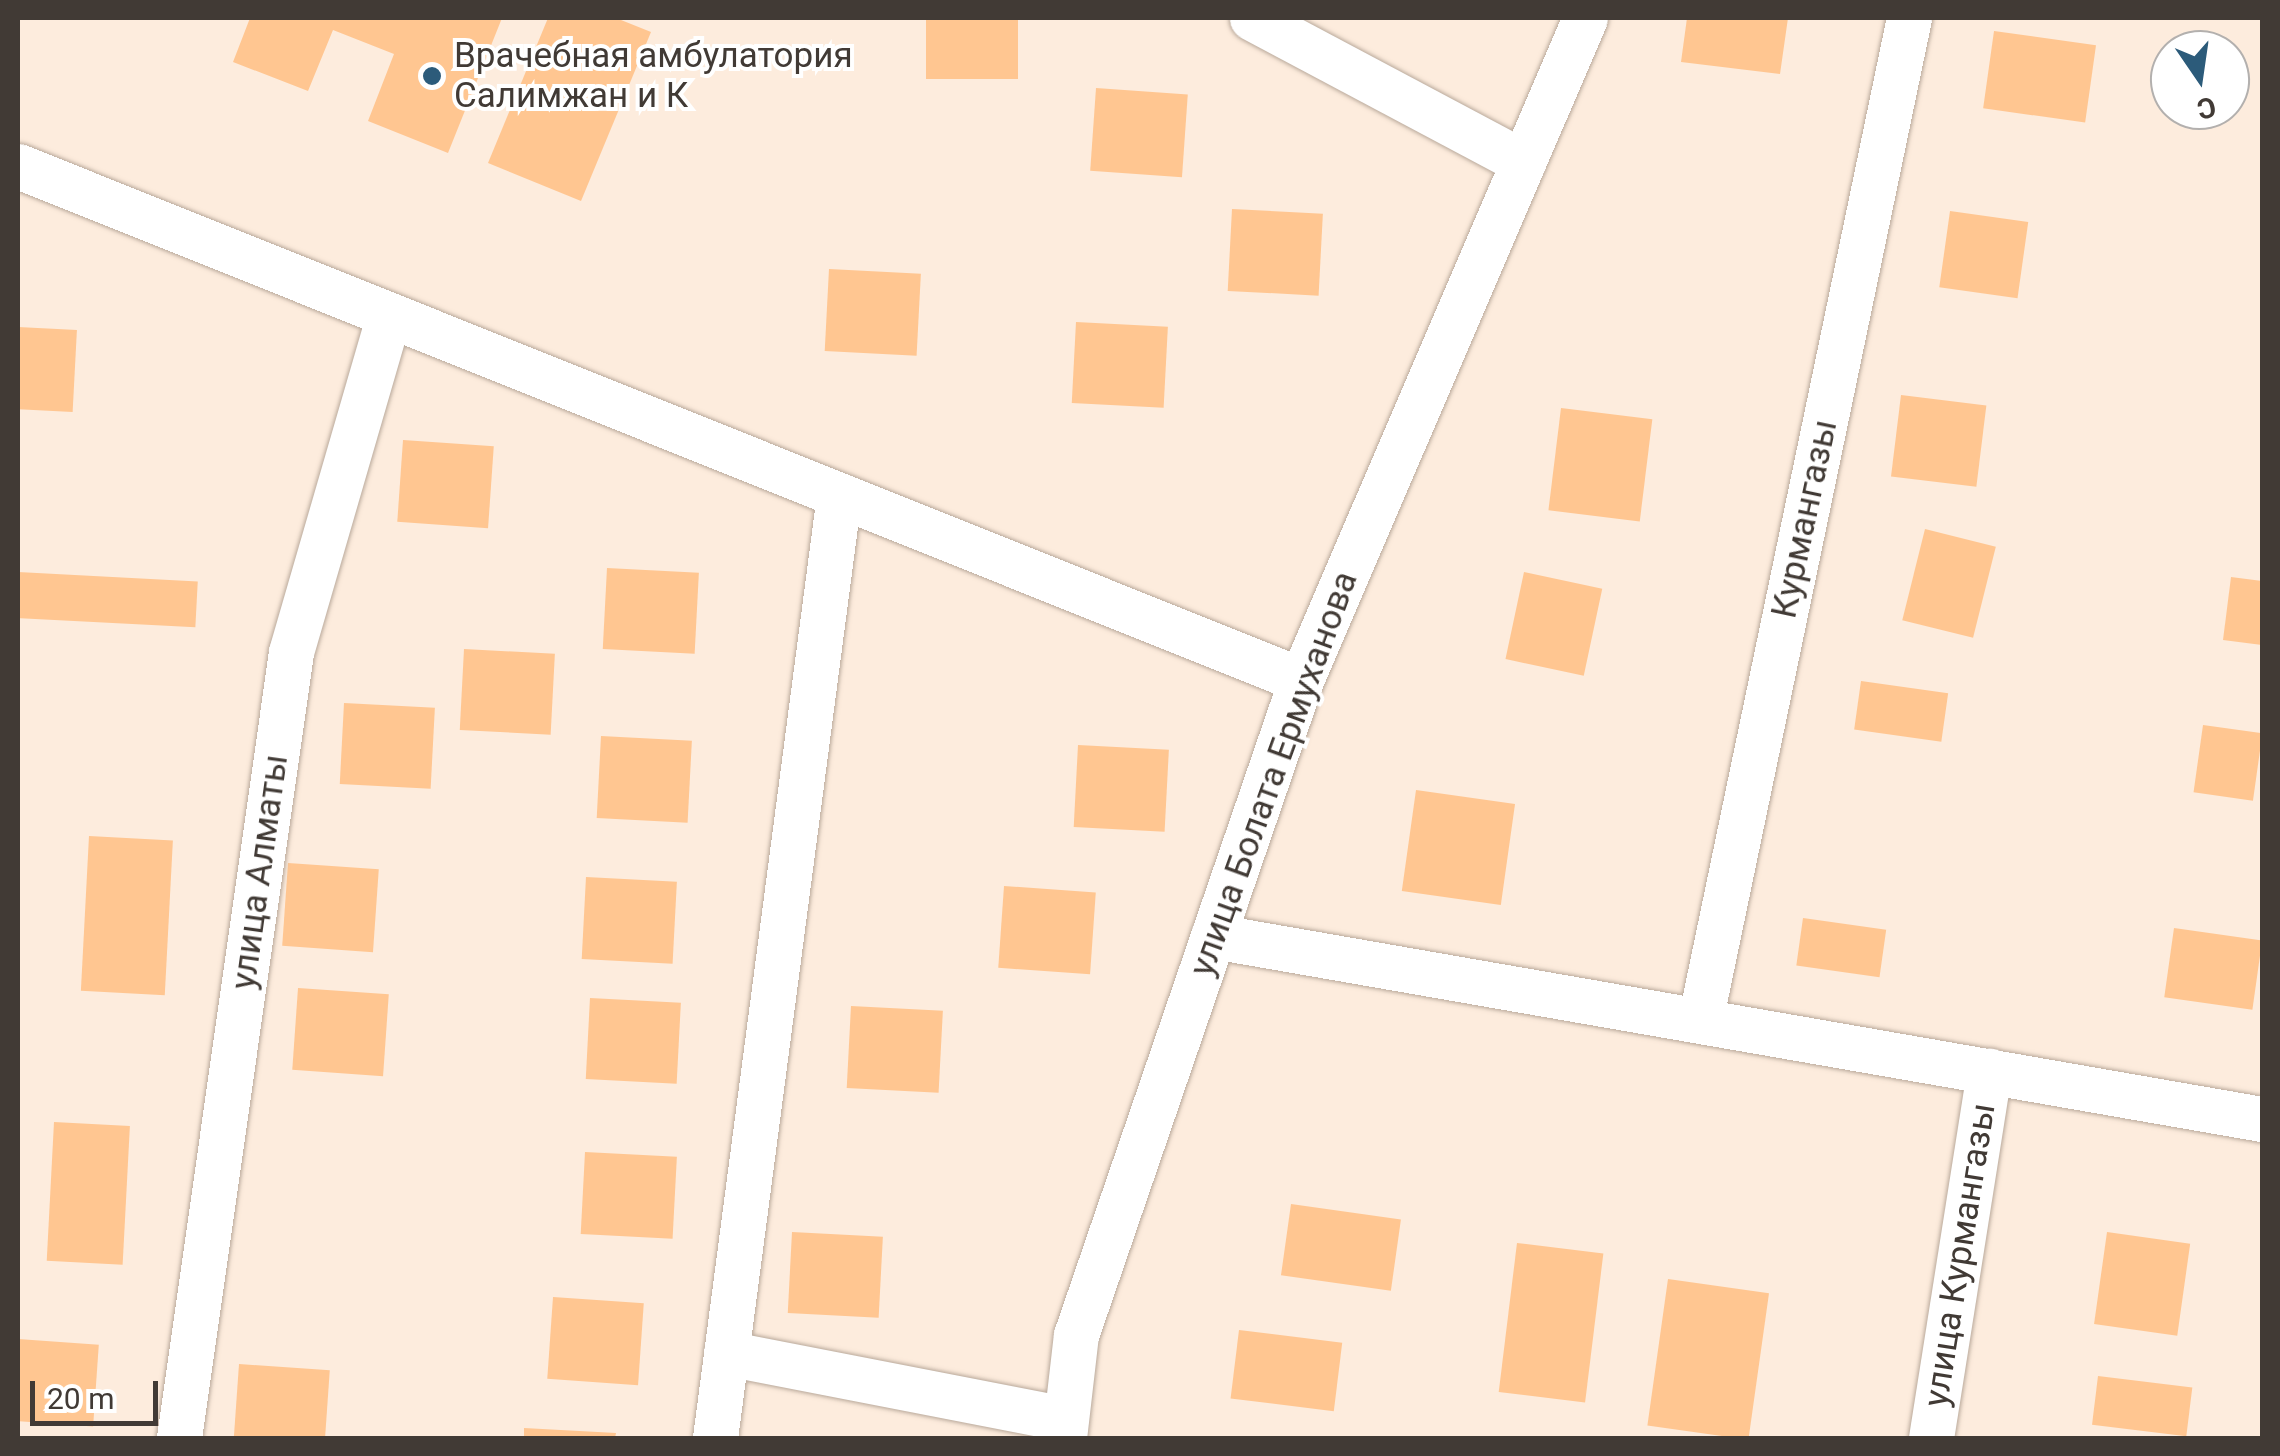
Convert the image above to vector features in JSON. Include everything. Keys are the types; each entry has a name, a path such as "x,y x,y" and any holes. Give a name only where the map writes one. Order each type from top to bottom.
{"street":[{"path":"1252,18 1523,162"},
{"name":"улица Болата Ермуханова","path":"1065,1429 1076,1335 1301,680 1585,18"},
{"name":"Курмангазы","path":"1700,1021 1909,18"},
{"path":"18,166 1301,680"},
{"name":"улица Алматы","path":"179,1438 291,652 388,315"},
{"path":"715,1438 838,496"},
{"path":"1213,936 2262,1119"},
{"name":"улица Курмангазы","path":"1931,1438 1989,1071"},
{"path":"726,1354 1065,1429"}],"building":[{"name":"Врачебная амбулатория Салимжан и К","path":"250,18 502,18 448,153 368,121 394,54 333,30 308,91 233,62"},
{"path":"548,18 616,18 651,32 581,201 488,163"},
{"path":"926,18 1018,18 1018,79 926,79"},
{"path":"1687,18 1788,18 1780,74 1681,62"},
{"path":"1994,31 2096,45 2085,123 1983,108"},
{"path":"1096,88 1188,94 1182,177 1090,171"},
{"path":"1232,209 1323,214 1319,296 1228,291"},
{"path":"1950,211 2028,222 2018,298 1939,287"},
{"path":"829,269 921,274 917,356 825,351"},
{"path":"1076,322 1168,327 1164,408 1072,403"},
{"path":"18,327 77,330 73,412 18,409"},
{"path":"1901,395 1986,405 1976,487 1891,476"},
{"path":"1561,408 1652,419 1640,521 1548,510"},
{"path":"403,440 494,446 488,528 397,522"},
{"path":"1925,529 1996,547 1973,638 1902,620"},
{"path":"607,568 699,573 695,654 603,649"},
{"path":"18,572 198,581 195,627 18,618"},
{"path":"1524,572 1602,589 1584,676 1505,659"},
{"path":"2231,577 2262,581 2262,645 2223,640"},
{"path":"464,649 555,654 551,735 460,730"},
{"path":"1861,681 1948,693 1941,742 1854,730"},
{"path":"344,703 435,708 431,789 340,784"},
{"path":"2203,725 2262,733 2253,801 2194,792"},
{"path":"601,736 692,741 688,823 597,818"},
{"path":"1078,745 1169,750 1165,832 1074,827"},
{"path":"1416,790 1515,804 1501,905 1402,891"},
{"path":"89,836 173,840 165,995 81,991"},
{"path":"288,863 379,869 373,952 282,946"},
{"path":"586,877 677,882 673,964 582,959"},
{"path":"1004,886 1096,892 1090,974 998,968"},
{"path":"1803,918 1886,930 1880,977 1796,966"},
{"path":"2174,928 2262,940 2252,1010 2164,997"},
{"path":"298,988 389,994 383,1076 292,1070"},
{"path":"590,998 681,1003 677,1084 586,1079"},
{"path":"851,1006 943,1011 939,1093 847,1088"},
{"path":"54,1122 130,1126 123,1265 47,1261"},
{"path":"585,1152 677,1157 673,1239 581,1234"},
{"path":"1291,1204 1401,1219 1391,1291 1281,1275"},
{"path":"792,1232 883,1237 879,1318 788,1313"},
{"path":"2107,1232 2190,1244 2177,1336 2094,1324"},
{"path":"1517,1243 1603,1254 1585,1402 1499,1392"},
{"path":"1668,1279 1769,1293 1749,1438 1647,1426"},
{"path":"553,1297 644,1303 638,1385 547,1379"},
{"path":"1239,1330 1342,1343 1334,1411 1231,1398"},
{"path":"18,1339 99,1345 93,1426 18,1421"},
{"path":"239,1364 330,1370 325,1438 234,1438"},
{"path":"2098,1376 2192,1388 2186,1436 2092,1425"},
{"path":"524,1428 616,1433 615,1438 524,1438"}],"place":[{"name":"Врачебная амбулатория Салимжан и К","path":"432,76"}]}
